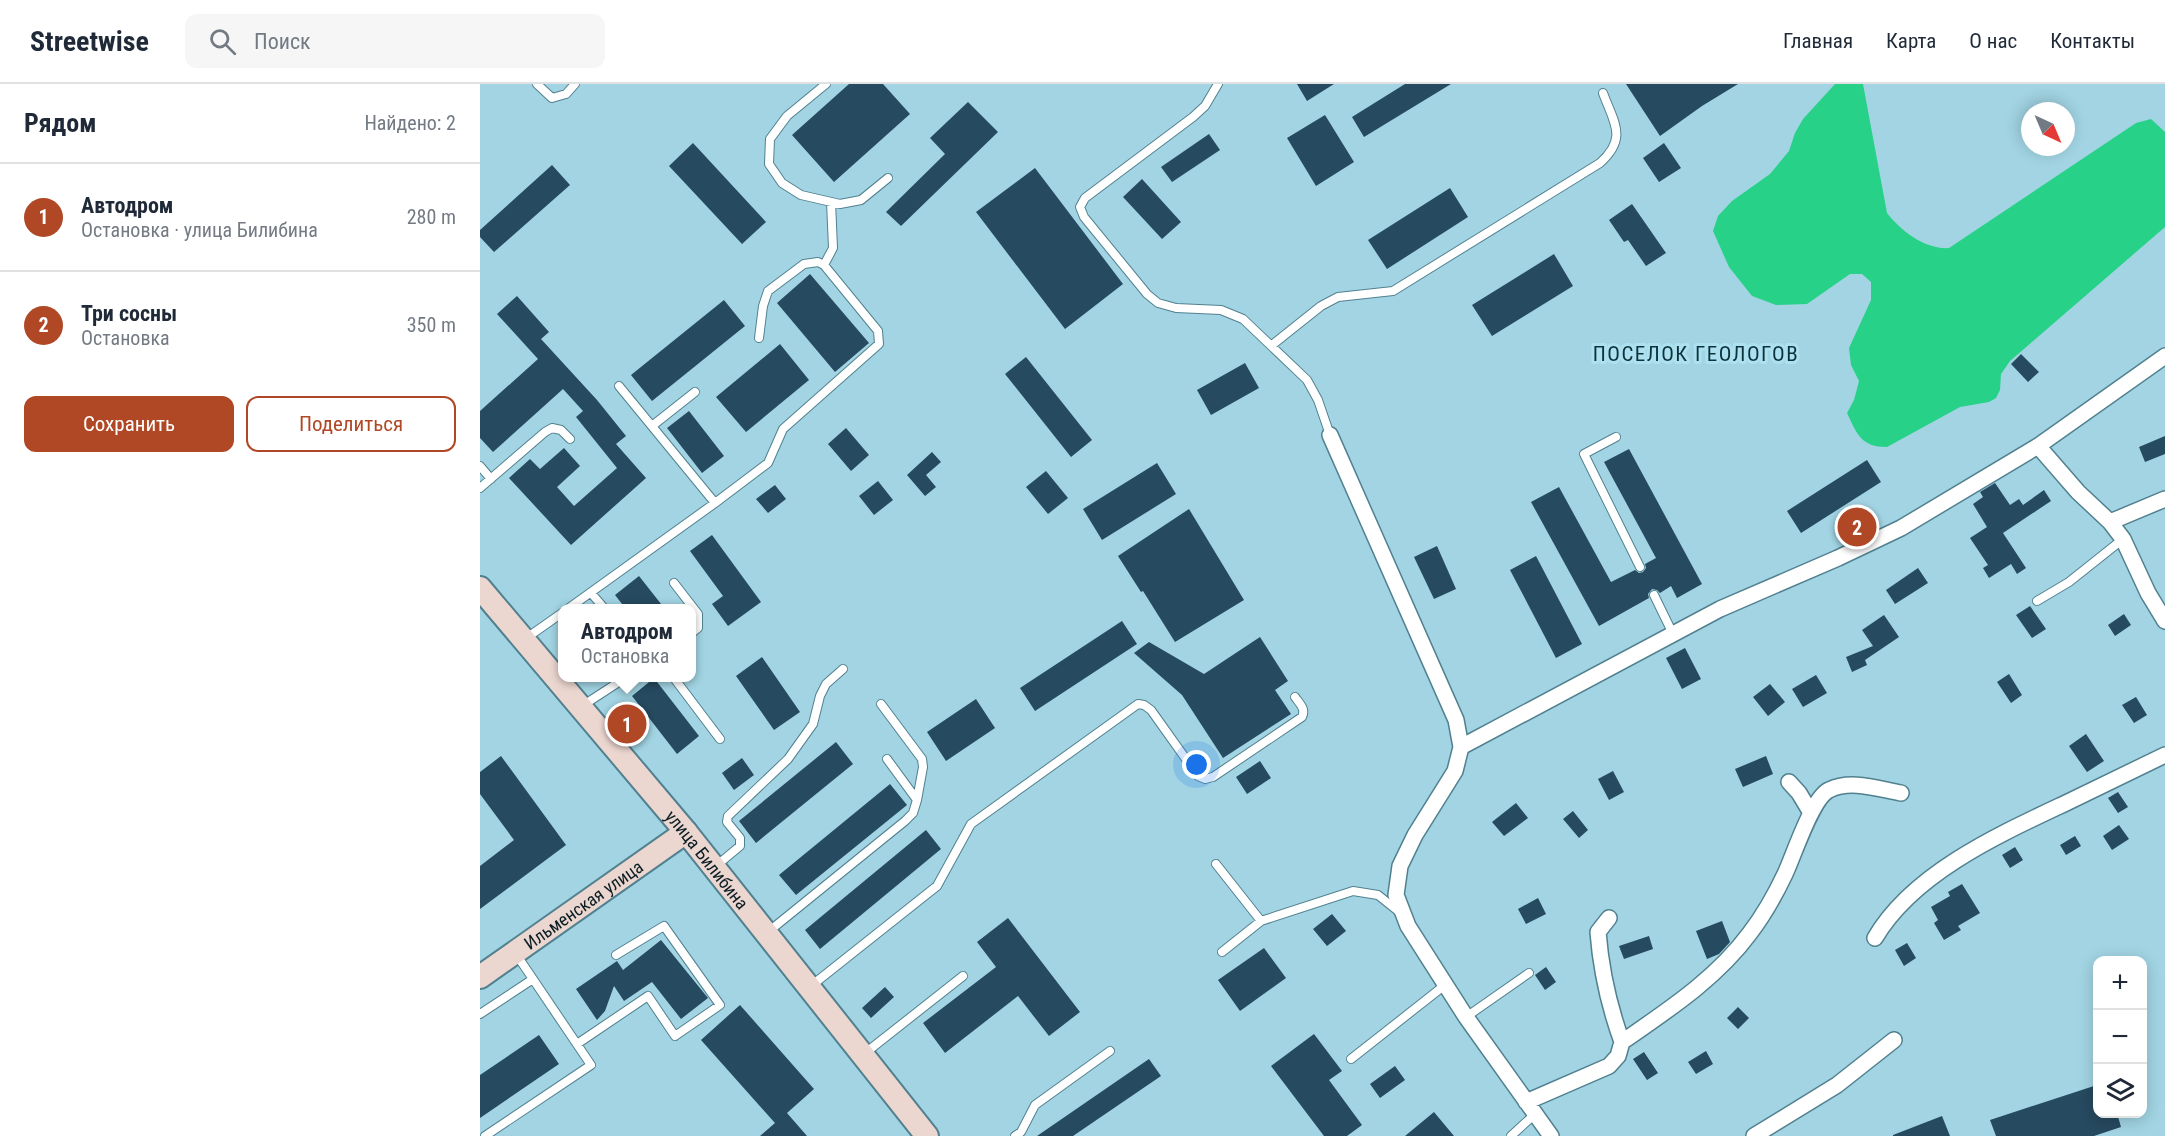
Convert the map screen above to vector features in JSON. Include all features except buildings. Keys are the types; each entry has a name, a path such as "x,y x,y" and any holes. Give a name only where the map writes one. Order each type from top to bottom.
{"main road":[{"name":"улица Билибина","path":"480,588 558,680"},
{"name":"улица Билибина","path":"560,682 715,867 927,1136"},
{"path":"647,860 662,831 656,796"},
{"name":"Ильменская улица","path":"480,976 686,832"},
{"path":"647,860 680,853 698,858 715,867"}],"street":[{"path":"1461,747 1720,609 1901,528 2038,446 2165,356"},
{"path":"1330,435 1456,720 1461,747 1455,771 1415,835 1400,866 1396,895 1408,926 1445,985 1551,1136"},
{"path":"2038,446 2078,492 2110,522 2123,539 2148,593 2165,621"},
{"path":"2110,522 2165,499"},
{"path":"1875,938 1883,924 1900,904 1993,837 2165,755"},
{"path":"1789,782 1799,793 1810,813"},
{"path":"1622,1042 1695,991 1751,933 1784,876 1810,813 1827,791 1848,784 1901,793"},
{"path":"1531,1108 1609,1066 1618,1056 1622,1042 1608,1002 1600,963 1598,932 1609,918"},
{"path":"1754,1136 1837,1085 1894,1040"}],"lane":[{"path":"537,84 552,98 566,94 575,84"},
{"path":"826,84 787,116 770,139 769,164 782,183 801,195 840,204 861,200 888,178"},
{"path":"1218,84 1205,106 1086,198 1080,207 1084,217 1147,294 1158,303 1176,308 1221,310 1243,319 1272,345 1307,380 1318,400 1330,435"},
{"path":"1272,345 1321,306 1338,297 1393,291 1600,163 1610,154 1616,144 1616,130 1603,93"},
{"path":"824,265 833,248 831,202"},
{"path":"576,604 768,463 783,429 879,345 878,331 824,265 818,262 804,264 768,291 763,306 759,338"},
{"path":"619,386 716,503"},
{"path":"652,426 695,392"},
{"path":"480,488 552,428 561,430 570,439"},
{"path":"1616,437 1584,454 1640,567"},
{"path":"480,466 491,479"},
{"path":"2037,601 2069,582 2123,539"},
{"path":"674,583 690,604"},
{"path":"591,593 600,604"},
{"path":"1654,596 1674,634"},
{"path":"696,611 698,628 696,630"},
{"path":"524,640 558,616"},
{"path":"715,867 740,846 740,838 727,822 728,816 788,759 813,724 820,696 826,684 843,669"},
{"path":"581,707 619,682"},
{"path":"677,682 720,739"},
{"path":"810,987 937,886 972,824 1138,704 1151,710 1198,776 1205,779 1213,777 1302,717 1303,707 1295,697"},
{"path":"767,933 913,813 918,800 922,759 881,704"},
{"path":"887,759 918,800"},
{"path":"1216,864 1261,921"},
{"path":"1222,952 1261,921 1353,891 1378,895 1404,916"},
{"path":"577,1044 648,996 675,1036 720,1005 664,926 616,955"},
{"path":"485,1136 591,1065 515,952"},
{"path":"1466,1017 1529,973"},
{"path":"863,1054 963,976"},
{"path":"480,1014 533,979"},
{"path":"1351,1059 1445,985"},
{"path":"1015,1136 1021,1132 1035,1105 1110,1051"},
{"path":"1511,1136 1531,1108"}],"shaded area":[{"path":"1835,84 1863,84 1887,213 1915,238 1940,248 1949,248 2136,123 2151,119 2165,132 2165,227 2010,361 2001,374 2000,390 1996,398 1989,402 1960,407 1887,447 1871,445 1861,438 1847,413 1854,400 1859,381 1851,365 1849,348 1871,300 1871,282 1862,274 1850,274 1807,304 1776,305 1752,296 1729,267 1713,231 1718,216 1732,201 1770,174 1789,151 1803,119"}],"place":[{"name":"Три сосны","path":"1857,527"},
{"name":"Автодром","path":"627,724"}],"district":[{"name":"ПОСЕЛОК ГЕОЛОГОВ","path":"1696,354"}]}
